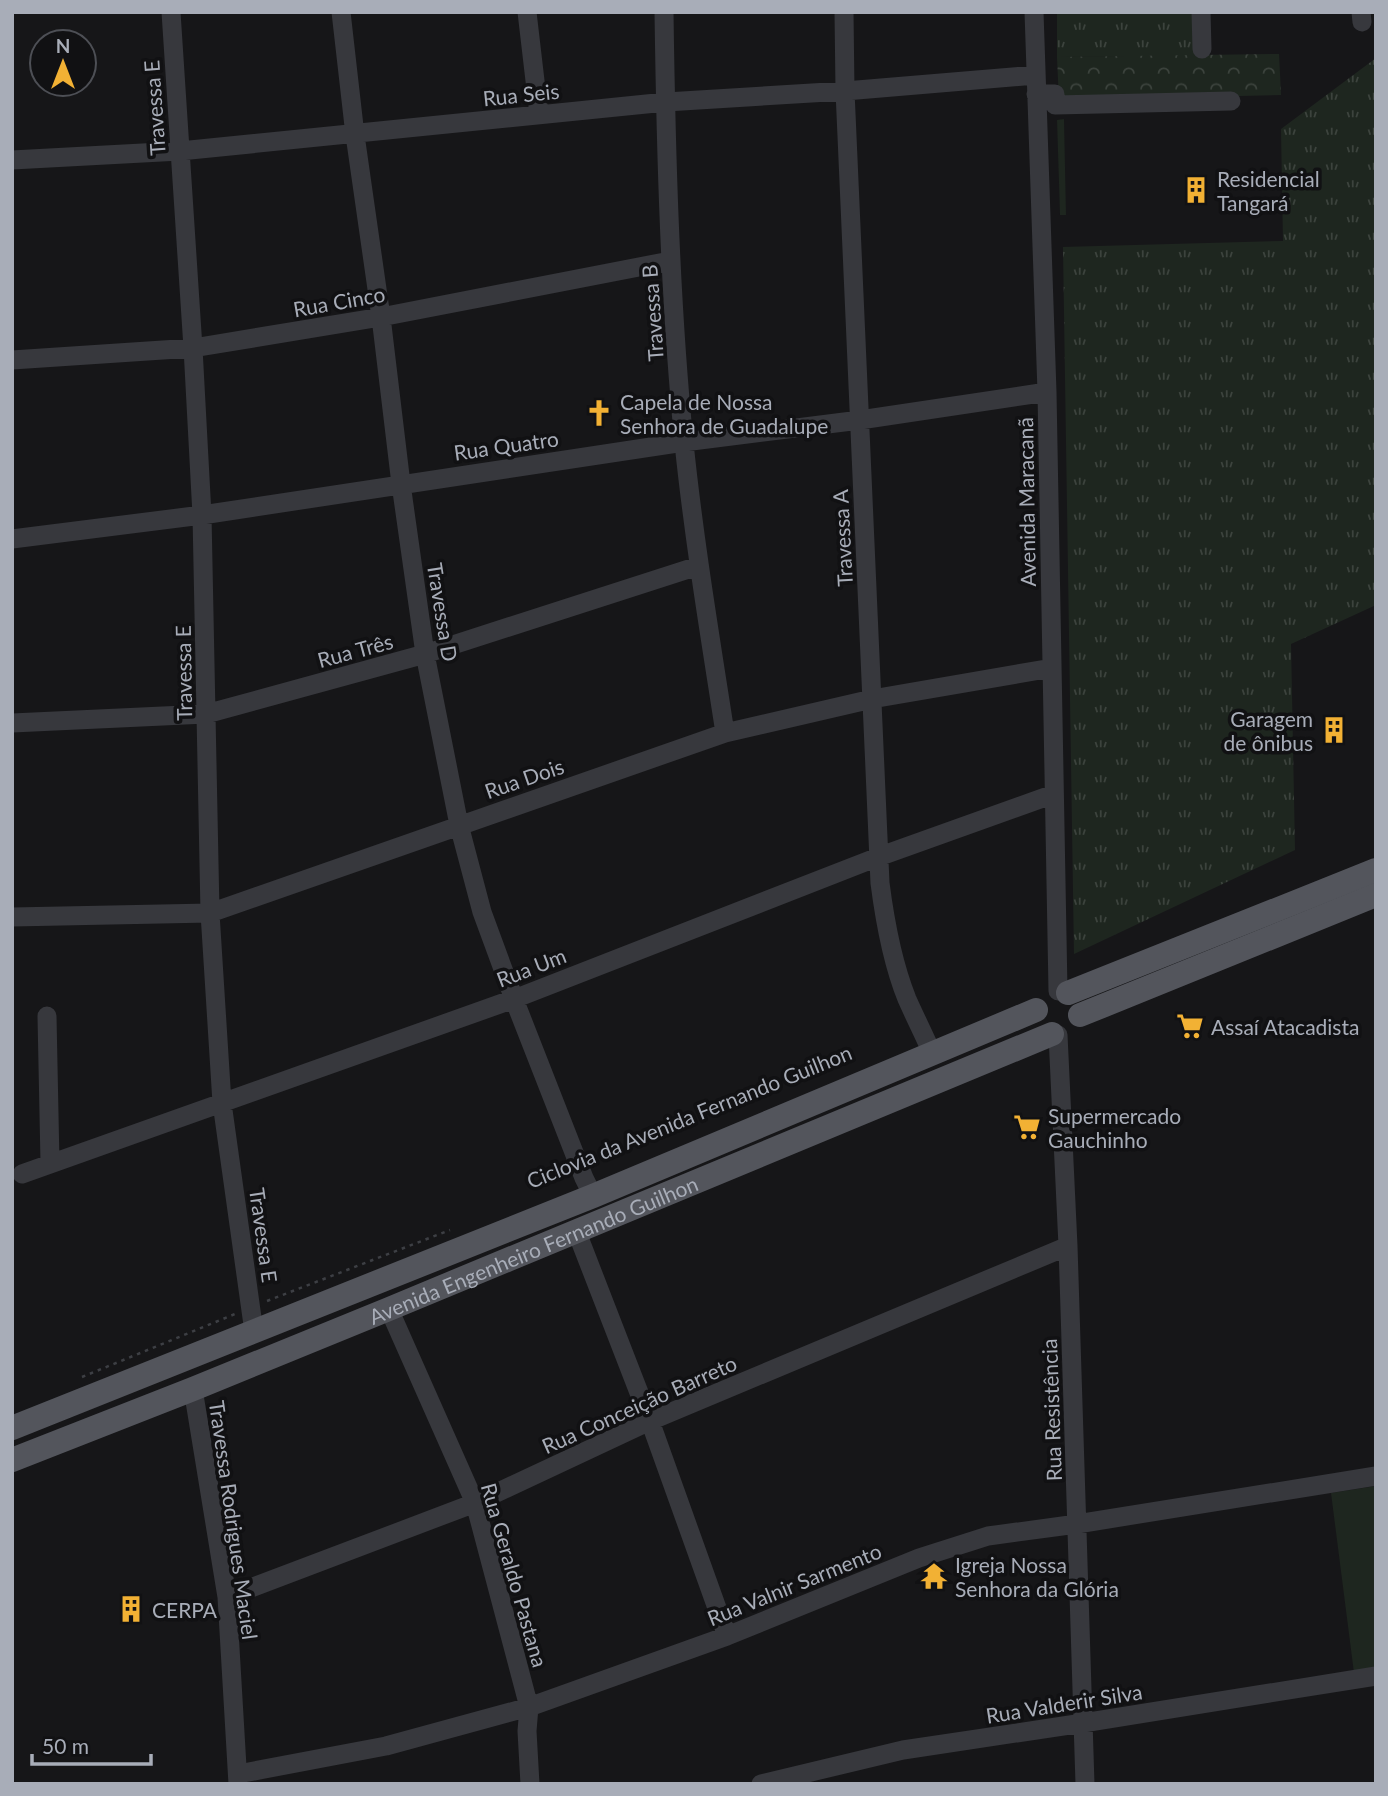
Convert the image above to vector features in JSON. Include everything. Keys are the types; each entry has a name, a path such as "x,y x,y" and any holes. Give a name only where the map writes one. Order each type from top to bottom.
{"main road":[{"name":"Avenida Engenheiro Fernando Guilhon","path":"12,1429 593,1196 1036,1010 1043,996 1048,993 1063,992 1376,870"},
{"name":"Avenida Engenheiro Fernando Guilhon","path":"12,1460 193,1389 1055,1034 1073,1029 1080,1015 1376,895"},
{"path":"1063,992 1076,1000 1080,1015"},
{"path":"1036,1010 1040,1025 1047,1032 1055,1034"}],"street":[{"name":"Travessa E","path":"171,12 202,514 211,913 222,1102 254,1332"},
{"name":"Travessa D","path":"341,12 425,654 459,825 482,912 593,1196"},
{"path":"527,12 539,115"},
{"name":"Travessa B","path":"664,12 670,261 684,442 698,566 725,733"},
{"name":"Travessa A","path":"844,12 845,91 880,883 885,920 906,998 932,1053"},
{"name":"Avenida Maracanã","path":"1034,12 1047,392 1054,794 1063,992"},
{"path":"1201,12 1202,49"},
{"name":"Rua Seis","path":"12,160 180,151 666,102 845,91 1036,85"},
{"path":"1036,85 1055,94 1055,105 1231,101"},
{"name":"Rua Cinco","path":"12,360 193,348 382,317 670,261"},
{"name":"Rua Quatro","path":"12,539 202,514 684,442 860,421 1047,392"},
{"name":"Rua Três","path":"12,723 206,714 425,654 698,566"},
{"name":"Rua Dois","path":"12,917 211,913 725,733 873,699 1052,668"},
{"name":"Rua Um","path":"22,1174 514,999 878,857 1054,794"},
{"path":"47,1016 50,1163"},
{"name":"Rua Resistência","path":"1055,1034 1068,1245 1085,1784"},
{"path":"576,1230 650,1421 727,1636"},
{"name":"Rua Conceição Barreto","path":"227,1597 475,1503 650,1421 1068,1245"},
{"name":"Rua Geraldo Pastana","path":"389,1309 475,1503 529,1707 527,1731 530,1784"},
{"name":"Travessa Rodrigues Maciel","path":"193,1389 227,1597 238,1779"},
{"name":"Rua Valnir Sarmento","path":"238,1779 386,1746 529,1707 727,1636 919,1558 988,1536 1376,1476"},
{"name":"Rua Valderir Silva","path":"773,1782 903,1750 1376,1676"}],"path":[{"path":"73,1380 251,1307 456,1228"}],"green space":[{"path":"1057,12 1195,12 1196,56 1057,57"},
{"path":"1279,54 1281,95 1059,100 1057,57"},
{"path":"1376,58 1376,605 1291,644 1295,850 1074,954 1063,247 1283,241 1281,129"},
{"path":"1064,119 1066,215 1060,215 1057,120"},
{"path":"1376,1486 1376,1670 1354,1673 1331,1493"}],"place":[{"name":"Residencial Tangará","path":"1196,190"},
{"name":"Capela de Nossa Senhora de Guadalupe","path":"599,413"},
{"name":"Garagem de ônibus","path":"1334,730"},
{"name":"Assaí Atacadista","path":"1190,1026"},
{"name":"Supermercado Gauchinho","path":"1027,1127"},
{"name":"Igreja Nossa Senhora da Glória","path":"934,1576"},
{"name":"CERPA","path":"131,1609"}]}
